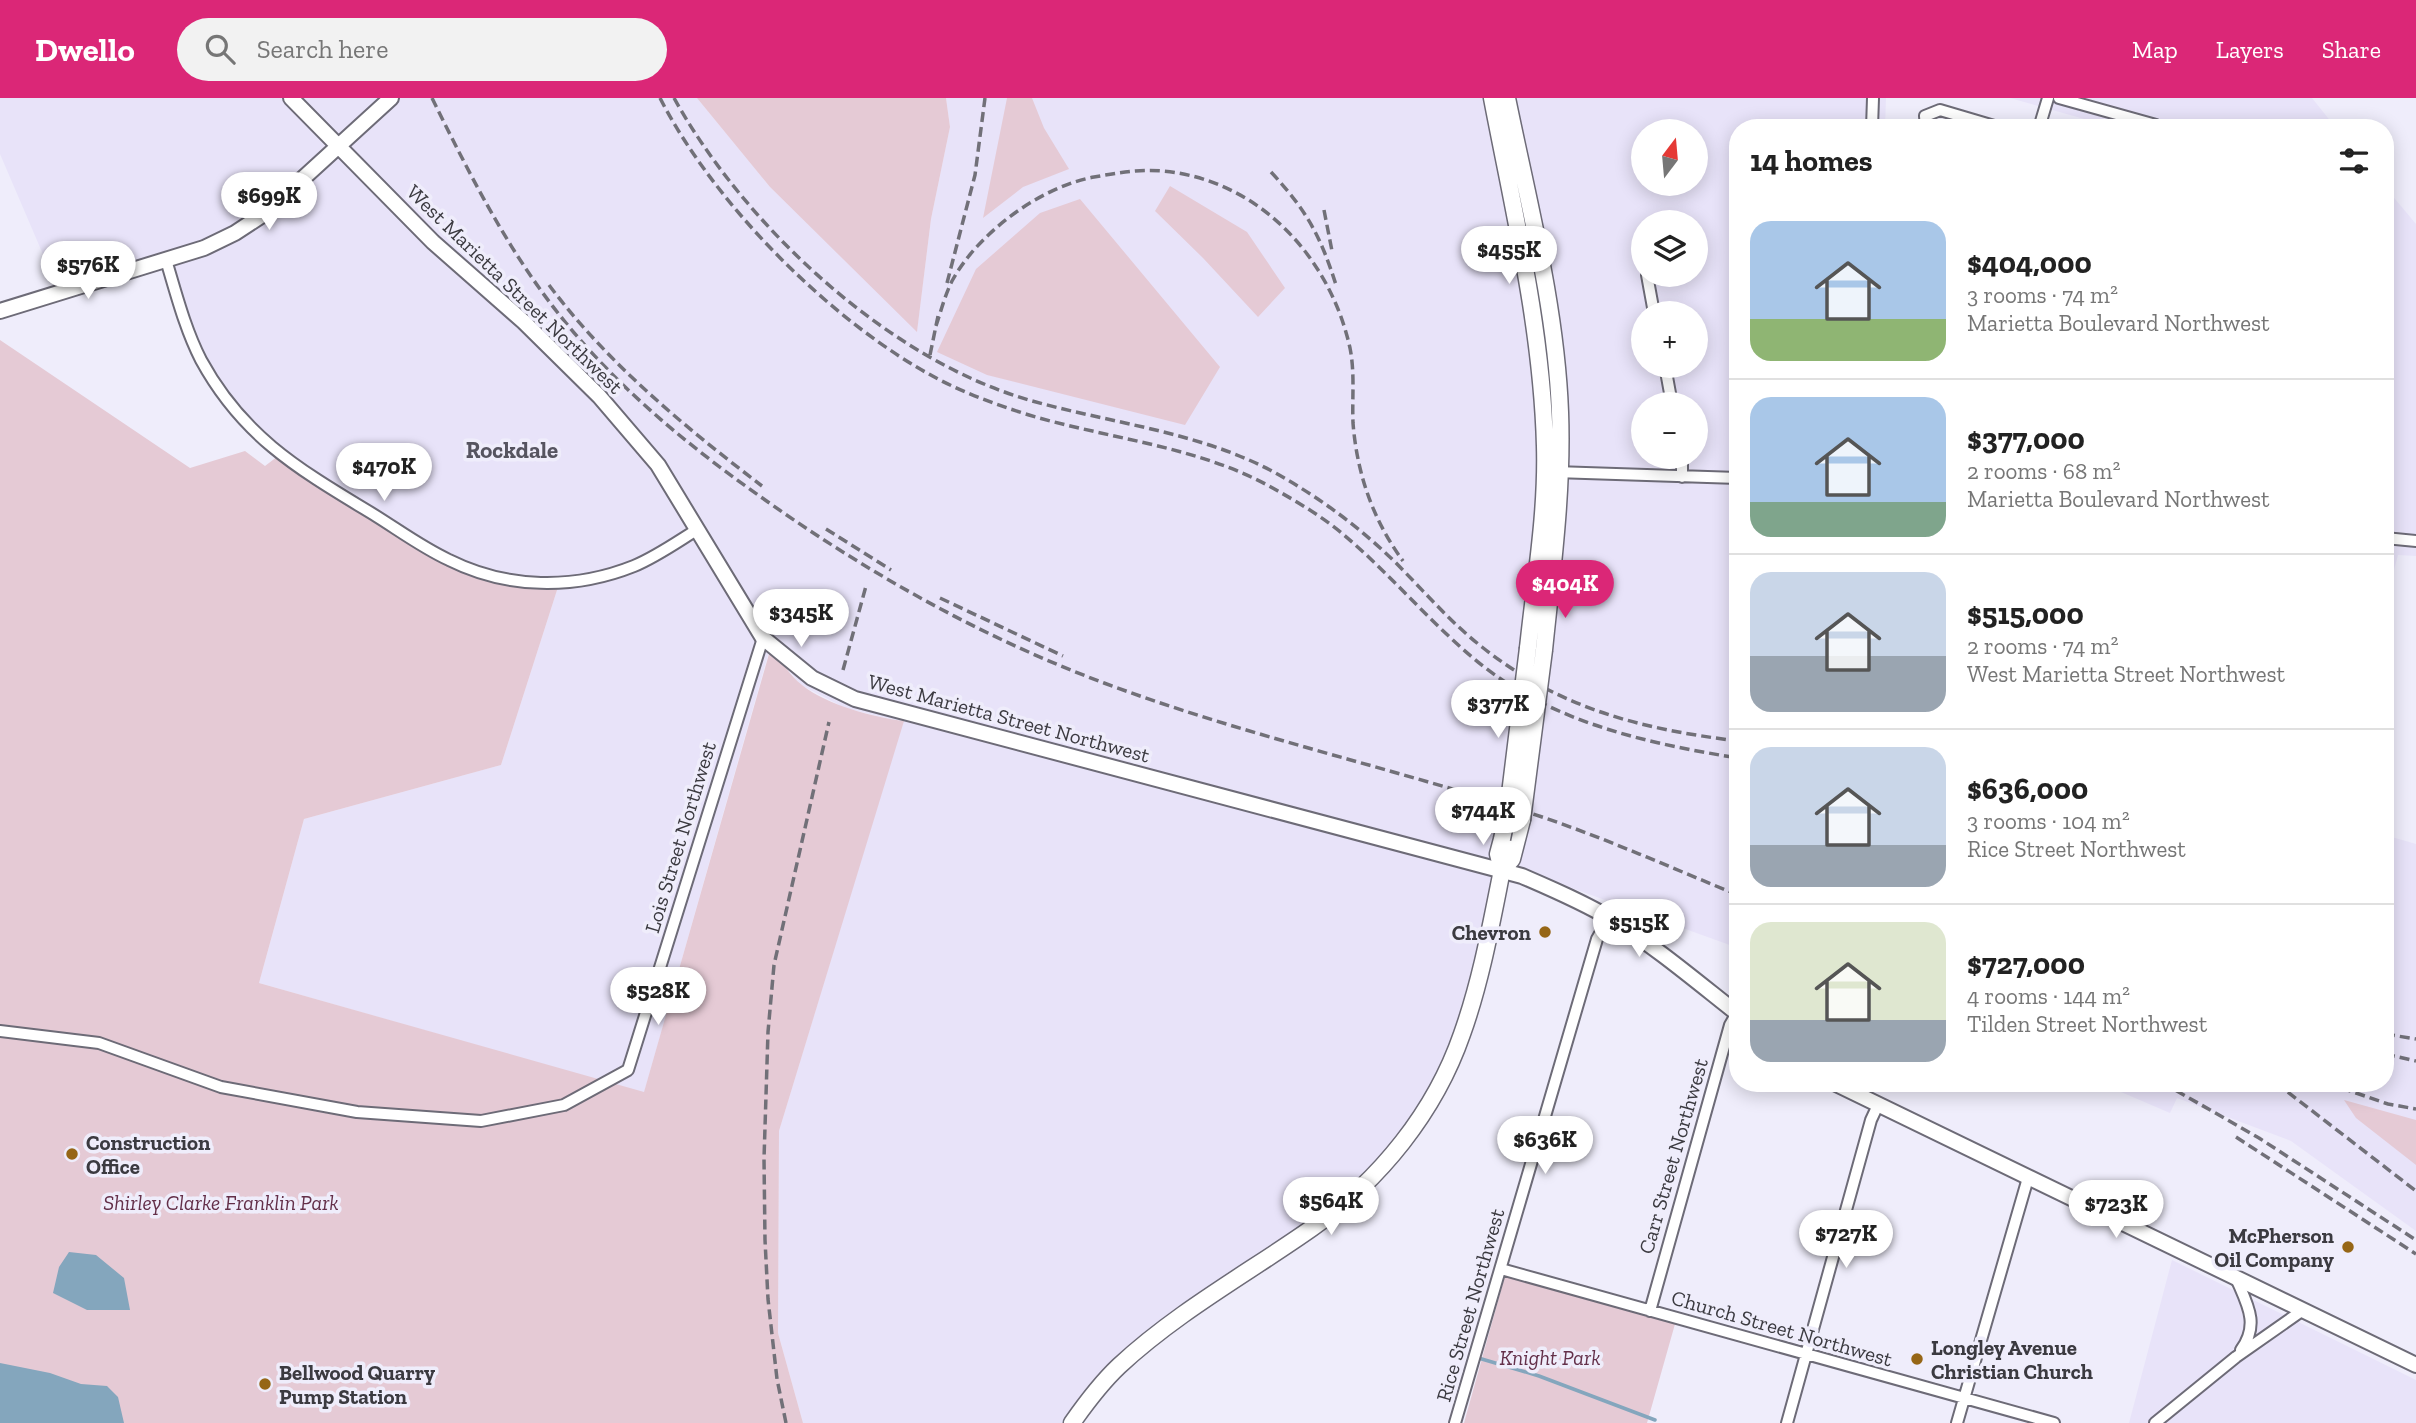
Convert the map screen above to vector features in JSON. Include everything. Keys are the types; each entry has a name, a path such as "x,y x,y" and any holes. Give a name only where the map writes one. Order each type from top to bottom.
{"main road":[{"path":"1072,1423 1118,1367 1168,1325 1314,1227 1342,1205 1387,1162 1425,1111 1445,1075 1473,1003 1502,870 1498,854 1522,820 1536,649 1554,556 1552,472 1535,333 1492,98"},
{"path":"1507,98 1547,300 1560,412 1552,472"}],"street":[{"name":"West Marietta Street Northwest","path":"291,98 433,242 524,322 599,396 658,465 763,638 812,678 855,699 1502,870 1573,898 1609,918 1662,953 1729,1007"},
{"path":"0,310 204,248 235,233 264,214 391,98"},
{"path":"1872,119 1873,98"},
{"path":"2042,119 2048,98"},
{"path":"2059,98 2134,119"},
{"path":"1926,119 1926,116 1940,110 1970,119"},
{"path":"166,260 184,321 200,358 221,393 249,428 299,470 448,560 479,573 509,580 573,582 607,575 635,565 698,529"},
{"path":"1682,469 1682,477"},
{"path":"1552,472 1729,478"},
{"path":"2394,539 2416,541"},
{"name":"Lois Street Northwest","path":"0,1031 99,1043 221,1087 357,1112 481,1121 564,1105 628,1070 763,638"},
{"name":"Rice Street Northwest","path":"1455,1423 1597,939 1609,918"},
{"name":"Carr Street Northwest","path":"1650,1311 1729,1029"},
{"path":"1852,1092 2416,1365"},
{"path":"1787,1423 1871,1120 1878,1105"},
{"path":"1957,1423 2028,1178"},
{"name":"Church Street Northwest","path":"1501,1269 2054,1423"},
{"path":"2236,1278 2250,1312 2251,1326 2248,1340 2236,1357"},
{"path":"2155,1423 2236,1357 2303,1310"}],"shaded area":[{"path":"0,98 697,98 770,187 917,331 931,219 950,127 946,98 1886,98 1885,119 1729,119 1729,945 1505,864 1448,1081 1357,1189 1090,1395 1074,1423 803,1423 778,1333 779,1131 903,722 845,708 801,685 770,648 644,1093 259,983 304,819 501,765 558,587 423,553 272,446 209,382 165,253 57,287 0,154"},
{"path":"2010,98 2312,98 2329,119 2084,119"},
{"path":"2394,198 2416,224 2416,556 2398,555 2394,570"},
{"path":"2394,838 2416,844 2416,1231 2291,1141 2177,1098 2170,1113 2121,1092 2394,1092"},
{"path":"2172,1260 2416,1380 2416,1423 2129,1423"}],"green space":[{"path":"697,98 946,98 950,127 931,219 917,332 770,187"},
{"path":"1007,98 1032,98 1044,128 1069,169 1023,187 983,218"},
{"path":"1170,186 1247,232 1285,288 1258,317 1155,211"},
{"path":"1080,199 1220,367 1185,425 987,375 937,352 976,269 1040,213"},
{"name":"Shirley Clarke Franklin Park","path":"0,340 190,468 245,451 265,466 282,453 423,553 558,587 501,765 304,819 259,983 644,1092 771,647 793,677 812,692 851,709 904,721 779,1131 778,1333 803,1423 0,1423"},
{"path":"2344,1100 2416,1120 2416,1165 2356,1118"},
{"name":"Knight Park","path":"1505,1276 1675,1324 1647,1423 1464,1423"}],"water":[{"path":"69,1252 96,1255 124,1278 130,1310 87,1310 53,1293 59,1267"},
{"path":"0,1363 50,1373 81,1384 107,1386 118,1397 124,1423 0,1423"}],"waterway":[{"path":"1475,1357 1539,1376 1655,1420"}],"railway":[{"path":"432,98 509,243 546,297 588,349 636,397 687,441 768,502 848,555 973,625 1104,683 1209,719 1530,813 1729,891"},
{"path":"660,98 711,179 744,219 818,293 857,326 898,355 938,379 1005,407 1061,424 1188,454 1249,476 1295,501 1336,529 1472,657 1532,698 1598,726 1667,745 1729,756"},
{"path":"674,98 704,146 739,193 780,239 825,282 873,320 924,354 976,381 1029,400 1182,437 1212,446 1270,470 1320,500 1351,523 1394,561 1470,637 1511,668 1541,686 1603,713 1668,730 1729,740"},
{"path":"947,283 975,175 985,98"},
{"path":"936,326 945,297 963,263 1012,215 1053,191 1094,177 1145,171 1198,177 1230,190 1259,207 1285,229 1307,254 1326,283 1340,315 1352,357 1353,423 1358,460 1375,513 1403,561"},
{"path":"1271,172 1295,200 1312,226 1337,288"},
{"path":"1324,210 1332,251"},
{"path":"549,285 622,368 705,441 762,486"},
{"path":"930,355 938,316"},
{"path":"826,529 891,570"},
{"path":"843,670 866,586"},
{"path":"940,598 1063,656"},
{"path":"786,1423 777,1379 765,1240 764,1159 768,1032 774,965 829,722"},
{"path":"2394,1035 2416,1039"},
{"path":"2394,1056 2416,1061"},
{"path":"2179,1092 2259,1138 2416,1240"},
{"path":"2288,1092 2416,1191"},
{"path":"2353,1092 2388,1104 2416,1109"},
{"path":"2236,1137 2416,1254"}],"place":[{"name":"Chevron","path":"1545,932"},
{"name":"Construction Office","path":"72,1154"},
{"name":"McPherson Oil Company","path":"2348,1247"},
{"name":"Longley Avenue Christian Church","path":"1917,1359"},
{"name":"Bellwood Quarry Pump Station","path":"265,1384"}],"district":[{"name":"Rockdale","path":"512,450"}]}
